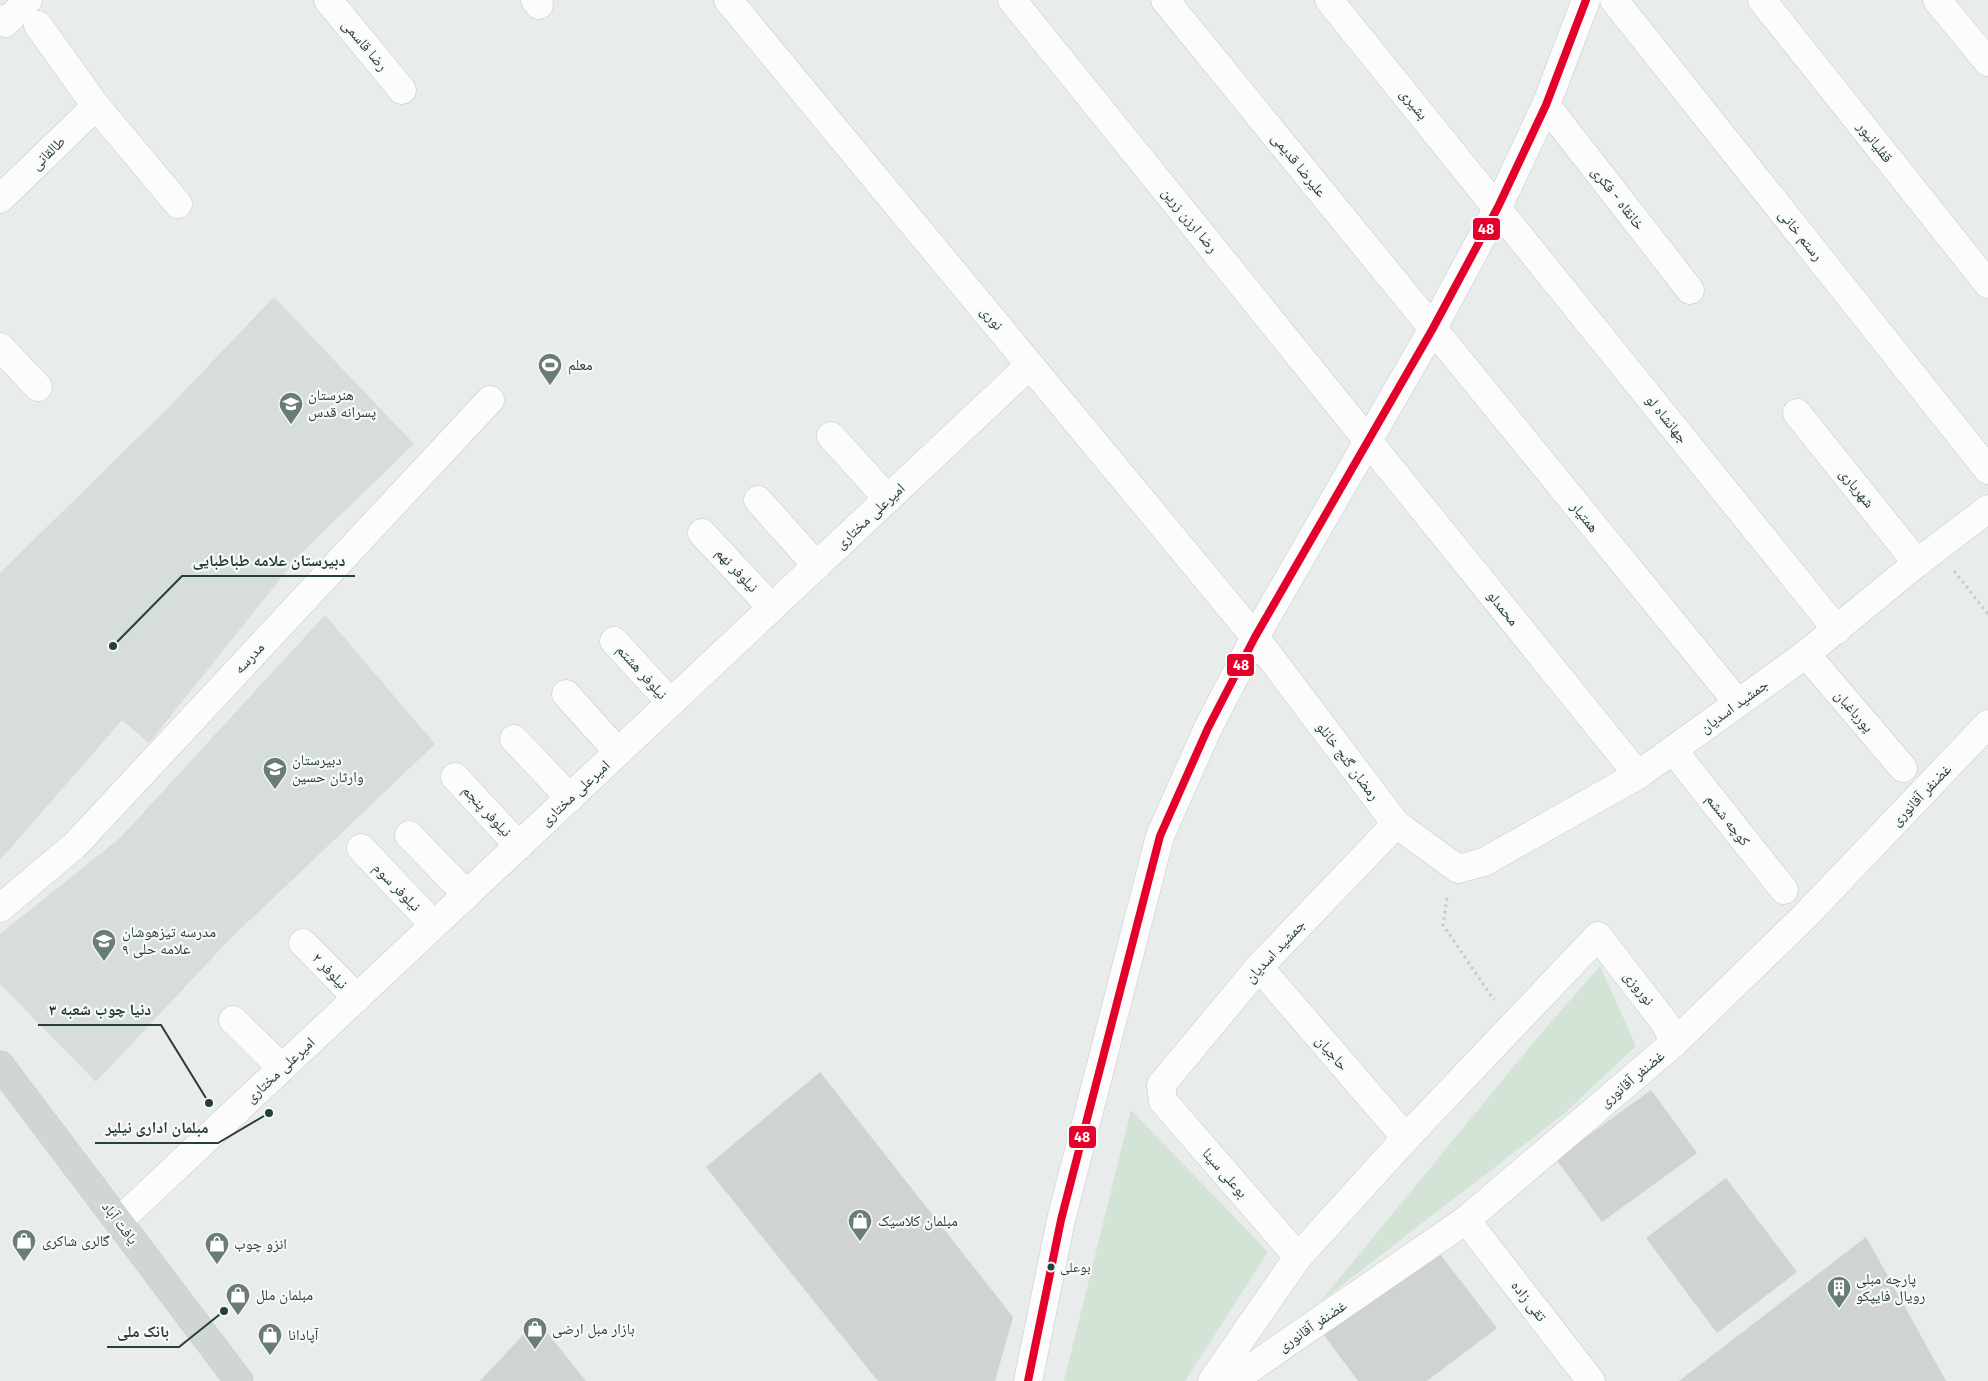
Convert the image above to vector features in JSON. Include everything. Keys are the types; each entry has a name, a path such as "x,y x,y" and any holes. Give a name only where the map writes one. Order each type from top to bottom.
{"main road":[{"name":"یافت آباد","path":"0,1066 239,1381"}],"street":[{"path":"2,21 28,0"},
{"name":"رضا قاسمی","path":"328,0 402,90"},
{"name":"نوری","path":"728,0 1255,637"},
{"name":"رضا ارزن زرین","path":"1012,0 1369,441"},
{"name":"علیرضا قدیمی","path":"1165,0 1432,330"},
{"name":"بشیری","path":"1329,0 1498,207"},
{"path":"1028,1381 1060,1220 1160,836 1208,728 1255,637 1432,330 1498,207 1546,105 1586,0"},
{"name":"رستم خانی","path":"1614,0 1988,470"},
{"name":"قفلیانپور","path":"1762,0 1988,284"},
{"path":"1937,0 1988,62"},
{"path":"38,25 96,106 178,204"},
{"name":"خانقاه - فکری","path":"1546,105 1690,290"},
{"name":"طالقانی","path":"0,199 96,106"},
{"name":"جهانشاه لو","path":"1498,207 1837,630"},
{"name":"همتیار","path":"1432,330 1738,703"},
{"path":"0,347 38,387"},
{"name":"امیرعلی مختاری","path":"119,1221 1030,365"},
{"name":"مدرسه","path":"0,908 74,844 490,400"},
{"name":"شهریاری","path":"1796,413 1926,556"},
{"path":"831,436 888,499"},
{"name":"محمدلو","path":"1369,441 1638,775"},
{"path":"758,500 816,566"},
{"name":"جمشید اسدیان","path":"1458,869 1484,862 1638,775 1806,654 1926,556 1988,509"},
{"name":"نیلوفر نهم","path":"702,533 772,608"},
{"name":"رمضان گنج خانلو","path":"1255,637 1396,824 1458,869"},
{"name":"نیلوفر هشتم","path":"614,641 671,703"},
{"name":"پورباغبان","path":"1806,654 1903,768"},
{"path":"566,694 618,752"},
{"name":"غضنفر آقانوری","path":"1232,1381 1466,1220 1674,1043 1805,916 1988,724"},
{"path":"514,739 570,798"},
{"name":"کوچه ششم","path":"1673,750 1784,890"},
{"name":"نیلوفر پنجم","path":"455,776 519,846"},
{"name":"جمشید اسدیان","path":"1161,1085 1259,967 1396,824"},
{"path":"409,835 467,894"},
{"name":"نیلوفر سوم","path":"360,848 434,925"},
{"name":"نوروزی","path":"1513,1028 1598,936 1666,1023 1674,1043"},
{"name":"نیلوفر ۲","path":"303,943 357,998"},
{"name":"حاجیان","path":"1259,967 1406,1138"},
{"path":"233,1020 282,1068"},
{"path":"1212,1381 1298,1257 1406,1138 1513,1028"},
{"name":"بوعلی سینا","path":"1161,1085 1163,1101 1298,1257"},
{"name":"تقی زاده","path":"1466,1220 1591,1381"}],"path":[{"path":"1926,556 1988,614"},
{"path":"1458,869 1445,904 1443,925 1513,1028"}],"shaded area":[{"path":"274,297 414,444 301,553 149,743 122,720 0,860 0,573 169,407"},
{"name":"دبیرستان وارثان حسین","path":"325,615 435,744 228,941 96,1082 0,984 0,934 121,837"}],"green space":[{"path":"1600,966 1636,1046 1565,1113 1320,1302 1537,1038"},
{"path":"1131,1110 1268,1252 1185,1381 1064,1381"}],"building":[{"name":"مبلمان کلاسیک","path":"820,1072 1013,1317 995,1381 878,1381 706,1167"},
{"path":"1651,1090 1697,1153 1602,1222 1556,1159"},
{"path":"1726,1178 1797,1272 1717,1333 1646,1238"},
{"name":"پارچه مبلی رویال فایپکو","path":"1866,1237 1946,1381 1679,1381"},
{"path":"1436,1249 1497,1328 1427,1381 1358,1381 1324,1335"},
{"name":"بازار مبل ارضی","path":"537,1320 586,1381 480,1381"}],"transit line":[{"name":"48","path":"1028,1381 1061,1220 1160,836 1208,728 1255,637 1432,330 1498,207 1546,105 1586,0"}],"place":[{"name":"معلم","path":"550,386"},
{"name":"هنرستان پسرانه قدس","path":"291,425"},
{"name":"دبیرستان علامه طباطبایی","path":"113,646"},
{"name":"دبیرستان وارثان حسین","path":"275,790"},
{"name":"مدرسه تیزهوشان علامه حلی ۹","path":"104,962"},
{"name":"دنیا چوب شعبه ۳","path":"209,1103"},
{"name":"مبلمان اداری نیلپر","path":"269,1113"},
{"name":"مبلمان کلاسیک","path":"860,1242"},
{"name":"گالری شاکری","path":"24,1262"},
{"name":"انزو چوب","path":"217,1265"},
{"name":"بوعلی","path":"1051,1267"},
{"name":"پارچه مبلی رویال فایپکو","path":"1839,1309"},
{"name":"بانک ملی","path":"224,1311"},
{"name":"مبلمان ملل","path":"238,1316"},
{"name":"بازار مبل ارضی","path":"535,1350"},
{"name":"آپادانا","path":"270,1356"}]}
